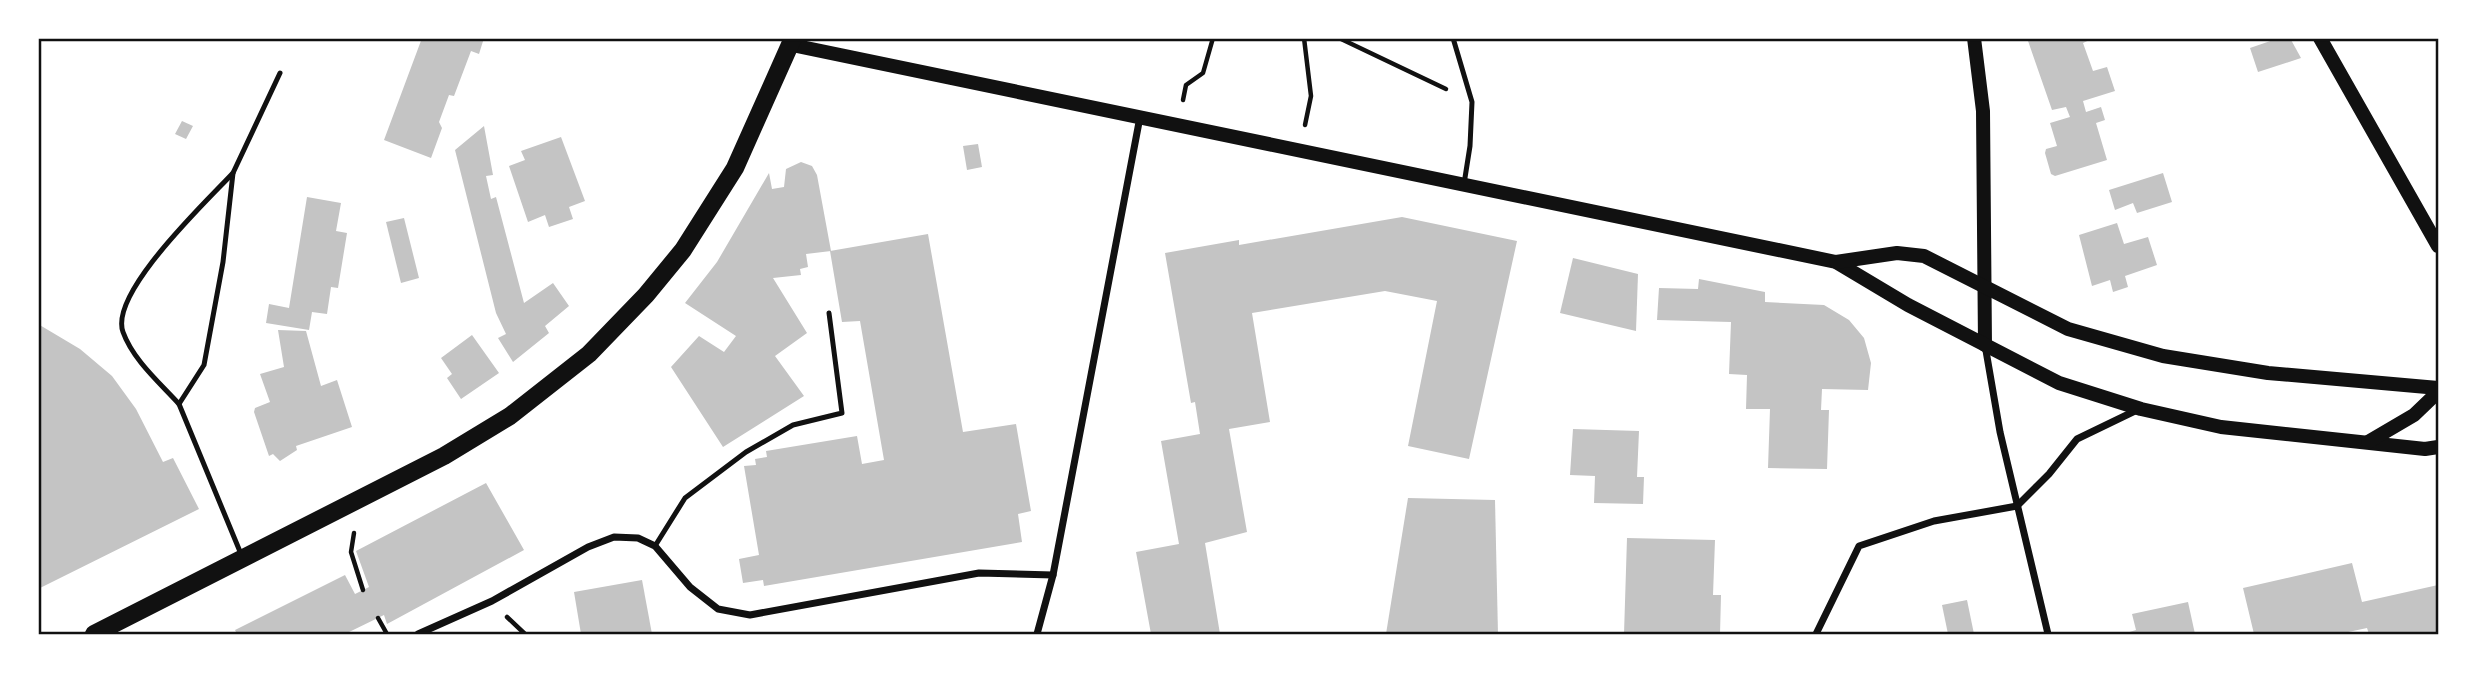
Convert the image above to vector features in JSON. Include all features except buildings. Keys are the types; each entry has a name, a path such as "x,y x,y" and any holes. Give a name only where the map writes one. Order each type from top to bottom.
{"main road":[{"path":"1974,38 1983,111 1984,345"},
{"path":"2320,38 2438,246"},
{"path":"94,635 444,456 521,408 589,354 646,295 683,250 735,168 792,42 1836,261 1897,253 1924,256 2068,329 2163,356 2268,373 2438,390"},
{"path":"1836,261 1908,305 2059,383 2141,409 2261,433 2434,450"},
{"path":"2368,442 2414,415 2438,390"}],"street":[{"path":"1037,635 1053,575 1140,116"},
{"path":"1984,345 2017,506 2048,635"},
{"path":"1816,635 1860,546 1934,521 2017,506 2049,474 2077,439 2141,409"},
{"path":"418,635 492,601 589,547 614,537 638,538 655,546 690,587 719,609 750,615 979,573 1053,575"}],"lane":[{"path":"1453,38 1472,102 1470,146 1464,184"},
{"path":"242,557 179,404 132,351 122,331 120,318 126,302 166,245 233,173 280,73"},
{"path":"179,404 204,365 223,262 233,173"},
{"path":"655,546 685,498 746,452 793,425 842,413 829,313"}],"path":[{"path":"1178,124 1186,85 1203,73 1213,38"},
{"path":"1300,149 1311,96 1304,38"},
{"path":"1339,38 1472,102"},
{"path":"357,568 363,590"},
{"path":"378,618 387,635"}]}
